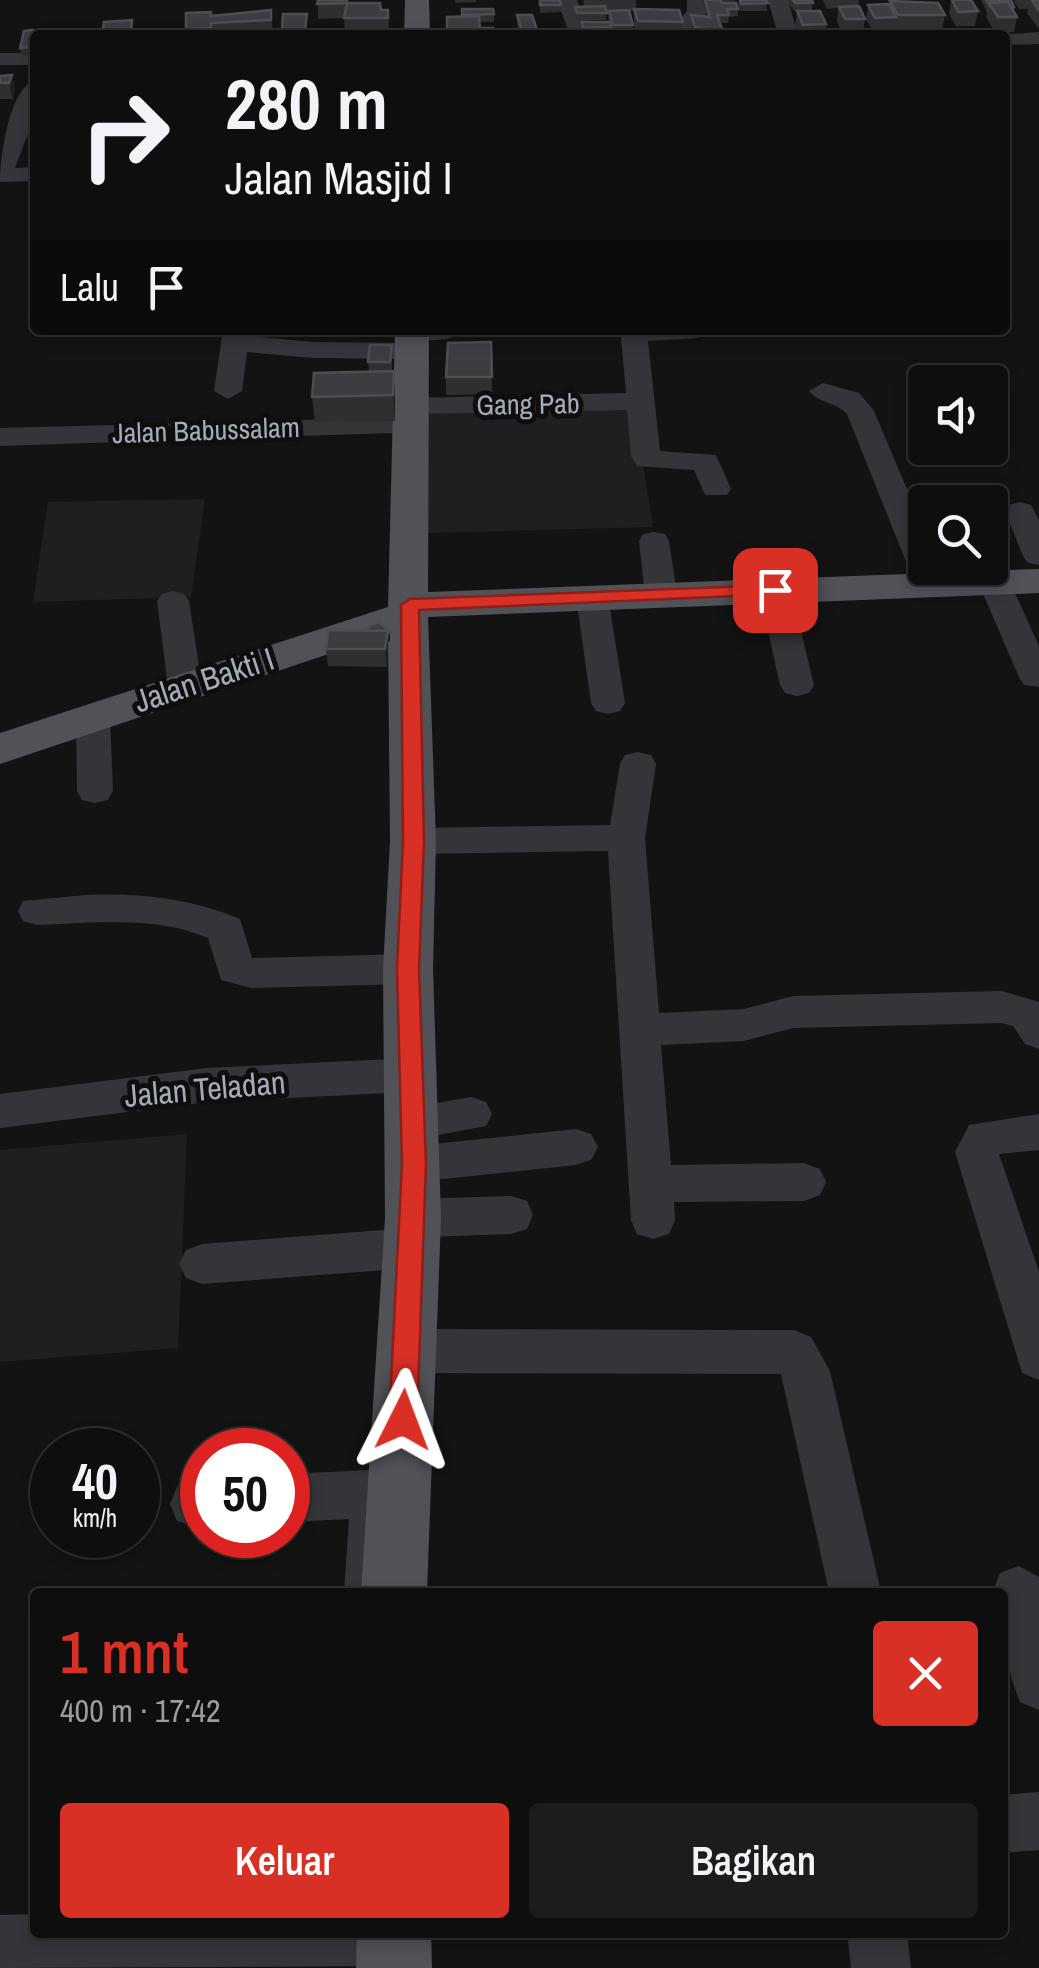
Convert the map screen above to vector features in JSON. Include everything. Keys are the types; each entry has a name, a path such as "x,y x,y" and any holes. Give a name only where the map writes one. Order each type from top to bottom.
{"main road":[{"path":"416,0 416,30"},
{"path":"394,1588 412,1233 408,969 413,841 409,610 412,337"},
{"name":"Jalan Bakti I","path":"1008,582 1039,581"},
{"name":"Jalan Bakti I","path":"0,749 409,610 592,596 908,585"}],"street":[{"path":"566,0 578,30"},
{"path":"692,30 690,20 697,12 697,0"},
{"path":"778,0 787,30"},
{"path":"1010,39 1039,38"},
{"path":"0,59 30,59"},
{"path":"30,100 0,175 30,174"},
{"path":"637,335 649,472 706,461 716,489"},
{"path":"228,391 236,337 313,350 412,337"},
{"path":"822,391 849,399 860,411 908,528"},
{"name":"Gang Pab","path":"413,416 643,401"},
{"name":"Jalan Babussalam","path":"0,438 413,416"},
{"path":"1020,511 1039,556"},
{"path":"654,541 660,595"},
{"path":"995,585 1036,677"},
{"path":"775,590 797,685"},
{"path":"592,596 608,703"},
{"path":"173,601 185,686"},
{"path":"93,717 94,791"},
{"path":"638,764 626,838 652,1202 804,1182"},
{"path":"413,841 626,838"},
{"path":"37,911 146,907 206,919 226,929 235,969 251,973 408,969"},
{"path":"642,1030 744,1025 793,1012 1002,1006 1027,1014 1039,1033"},
{"name":"Jalan Teladan","path":"0,1111 207,1085 412,1120"},
{"path":"412,1120 471,1114"},
{"path":"412,1120 576,1147"},
{"path":"1036,1331 977,1152 984,1138 1039,1132"},
{"path":"202,1264 511,1215"},
{"path":"407,1351 794,1352 806,1371 855,1588"},
{"path":"310,1497 368,1494 375,1502 370,1588"},
{"path":"1020,1592 1039,1684"},
{"path":"1008,1824 1039,1821"},
{"path":"878,1938 881,1968"},
{"path":"0,1945 394,1946"}],"shaded area":[{"path":"634,406 653,527 427,533 425,411"},
{"path":"205,499 191,597 33,602 48,502"},
{"path":"187,1134 178,1348 0,1362 0,1150"}],"building":[{"path":"318,0 347,0 347,3 317,4"},
{"path":"540,0 560,0 561,5 540,5"},
{"path":"705,0 736,3 738,9 727,9 729,15 717,15 722,30 695,27 691,15 710,17"},
{"path":"740,0 766,0 768,3 741,4"},
{"path":"952,0 971,0 978,11 958,12"},
{"path":"986,0 1011,0 1014,7 1008,2 989,5"},
{"path":"890,1 938,3 945,15 898,15"},
{"path":"1008,2 1017,17 998,17 989,3"},
{"path":"347,3 380,3 381,10 388,10 388,18 344,18"},
{"path":"889,4 896,17 875,18 868,5"},
{"path":"605,6 607,13 577,13 575,7"},
{"path":"859,6 865,19 845,19 839,7"},
{"path":"462,9 493,9 494,14 462,15"},
{"path":"634,9 679,10 683,22 638,21"},
{"path":"271,10 271,20 211,23 211,28 186,29 186,13 211,12 211,16"},
{"path":"629,10 633,25 613,25 609,11"},
{"path":"797,11 820,11 826,24 803,25"},
{"path":"283,14 307,14 305,29 282,29"},
{"path":"517,15 532,15 537,30 522,30"},
{"path":"479,16 480,30 447,30 447,17"},
{"path":"132,20 131,30 103,30 104,22"},
{"path":"582,22 610,22 611,27 583,28"},
{"path":"30,30 30,47 20,48 24,31"},
{"path":"12,75 9,83 0,83 0,76"},
{"path":"491,342 492,377 446,377 448,343"},
{"path":"370,345 392,345 390,362 368,362"},
{"path":"394,371 393,395 312,397 314,373"},
{"path":"379,622 390,632 367,628"},
{"path":"328,630 388,631 385,649 326,649"}],"route":[{"path":"403,1420 414,1164 408,969 413,841 410,605 775,590"}]}
